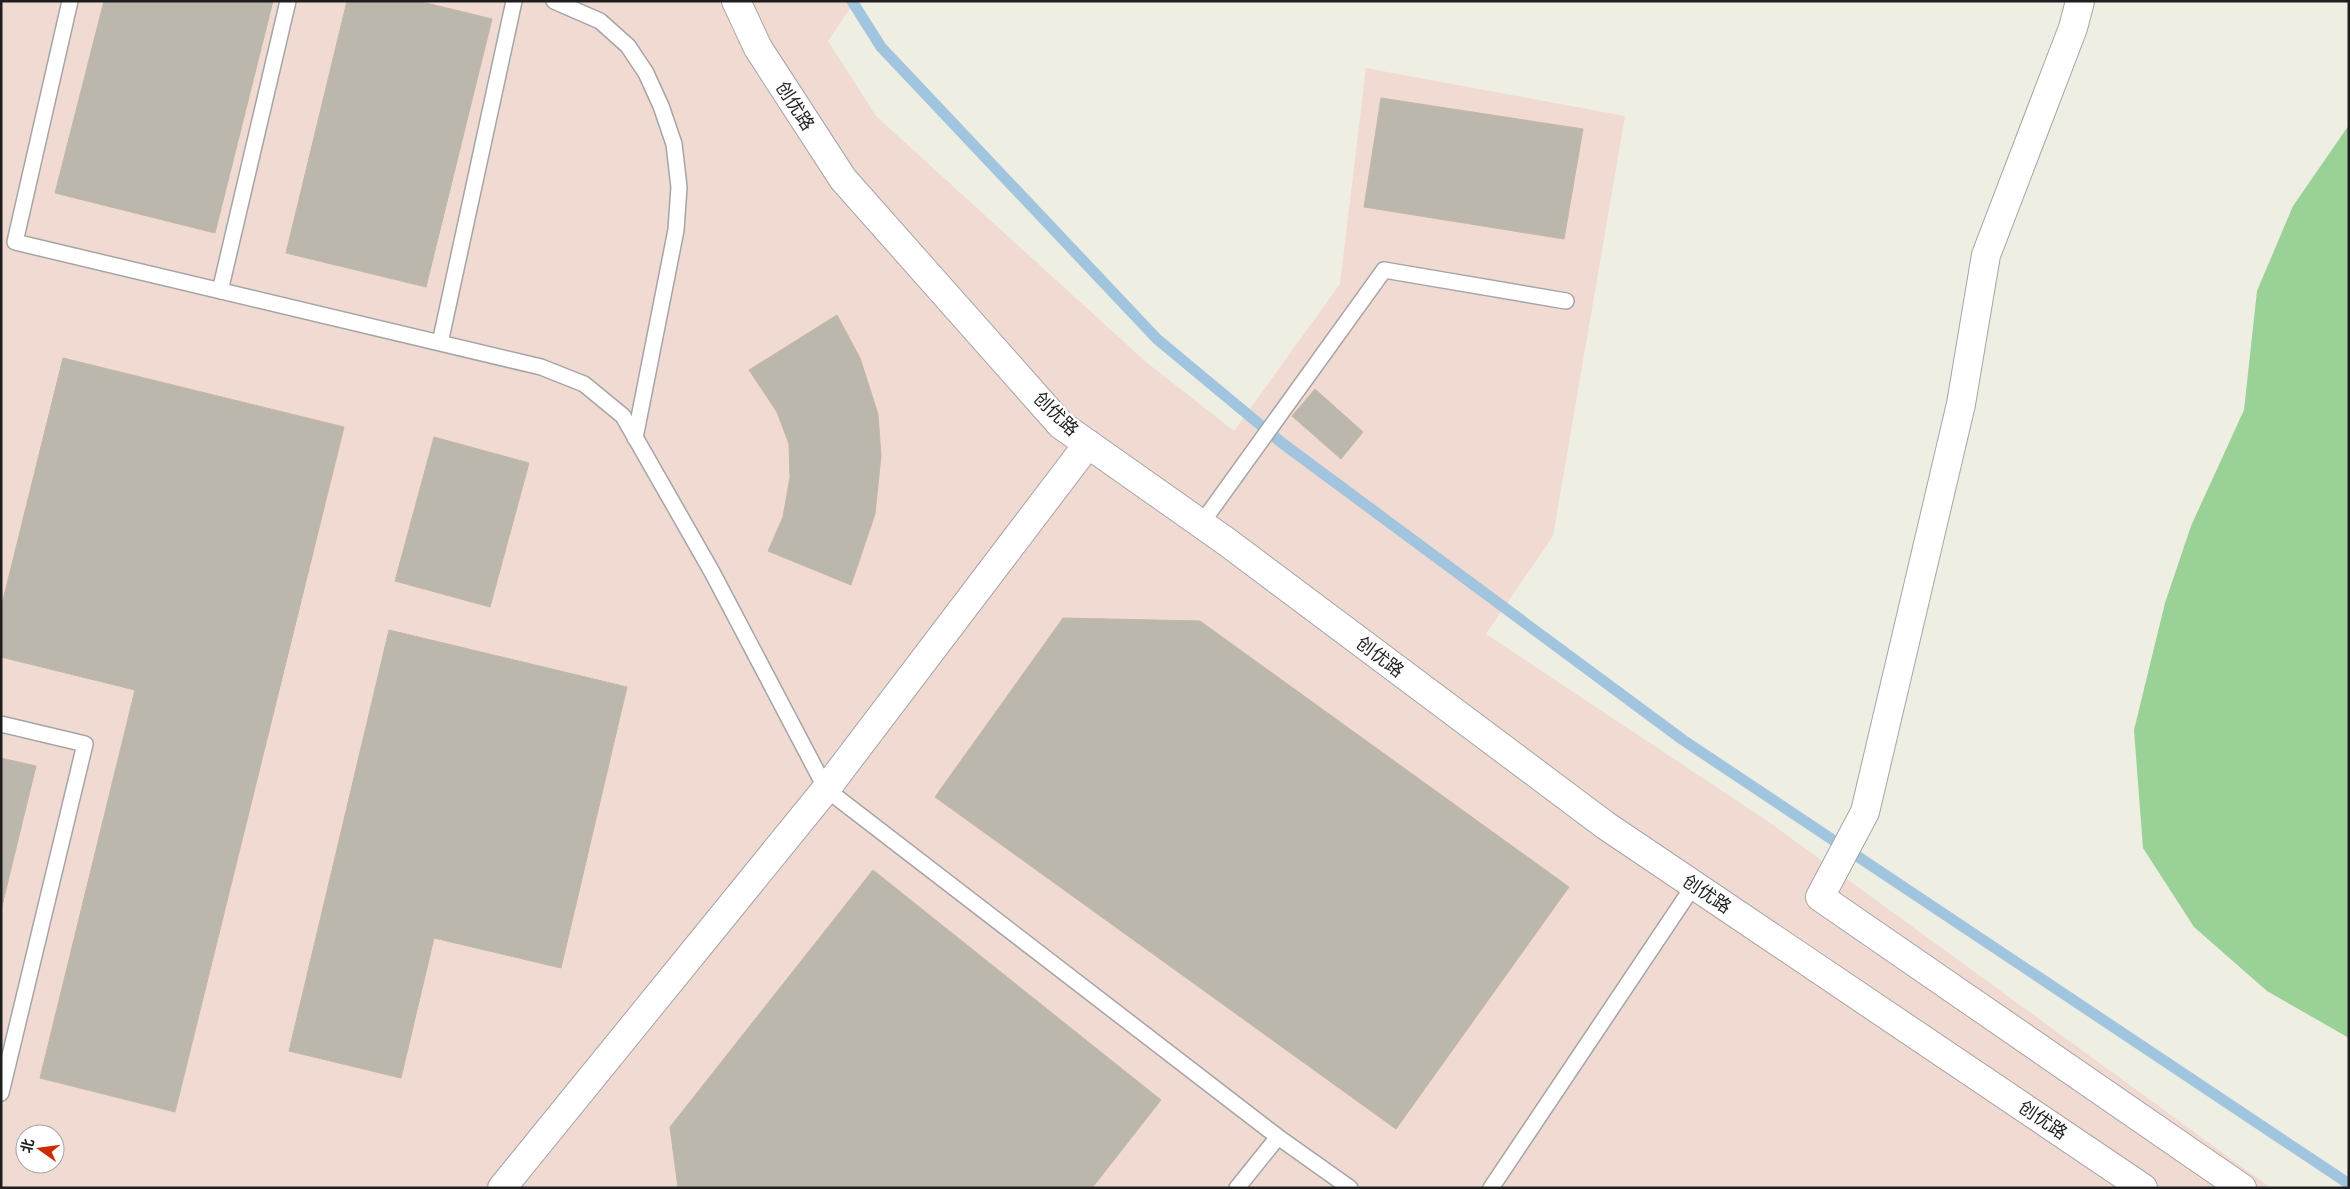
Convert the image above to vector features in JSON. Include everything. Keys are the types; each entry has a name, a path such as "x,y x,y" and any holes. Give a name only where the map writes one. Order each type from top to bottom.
{"street":[{"name":"创优路","path":"736,1 758,48 843,179 1061,425 1201,524 1605,825 2143,1188"},
{"path":"2080,1 2073,28 1986,255 1961,404 1868,802 1820,897 2242,1188"},
{"path":"502,1188 826,790 1088,444"}],"lane":[{"path":"70,1 15,242 541,367 584,384 623,416 712,572 826,790 1278,1137 1350,1188"},
{"path":"220,291 288,1"},
{"path":"440,343 514,1"},
{"path":"554,1 600,21 628,46 646,73 661,106 674,144 679,187 676,230 636,438"},
{"path":"1201,524 1384,270 1566,301"},
{"path":"1,724 85,744 1,1093"},
{"path":"1491,1188 1694,886"},
{"path":"1236,1188 1278,1137"}],"shaded area":[{"path":"1,1 855,1 828,41 876,116 1146,362 1234,431 1340,284 1366,68 1625,116 1553,536 1486,634 1773,825 2271,1188 1,1188"}],"green space":[{"path":"2349,125 2349,1038 2267,991 2194,927 2143,848 2134,730 2165,603 2191,526 2244,410 2257,291 2293,206"}],"building":[{"path":"104,1 273,1 215,233 55,193"},
{"path":"347,1 418,1 492,19 426,287 286,253"},
{"path":"1381,98 1583,129 1564,239 1364,207"},
{"path":"837,315 860,358 878,414 881,456 875,514 851,585 768,551 783,517 790,477 789,444 777,412 749,370"},
{"path":"63,358 344,427 175,1112 40,1078 135,690 1,657 1,608"},
{"path":"1315,389 1363,432 1341,459 1292,416"},
{"path":"434,437 529,463 490,607 395,581"},
{"path":"1063,618 1200,621 1569,887 1396,1129 935,797"},
{"path":"389,630 627,687 561,968 434,938 401,1078 289,1051"},
{"path":"1,758 36,766 1,910"},
{"path":"873,870 1161,1100 1092,1188 678,1188 670,1127"}],"waterway":[{"path":"852,1 881,47 1157,339 1282,443 1683,740 2349,1184"}]}
